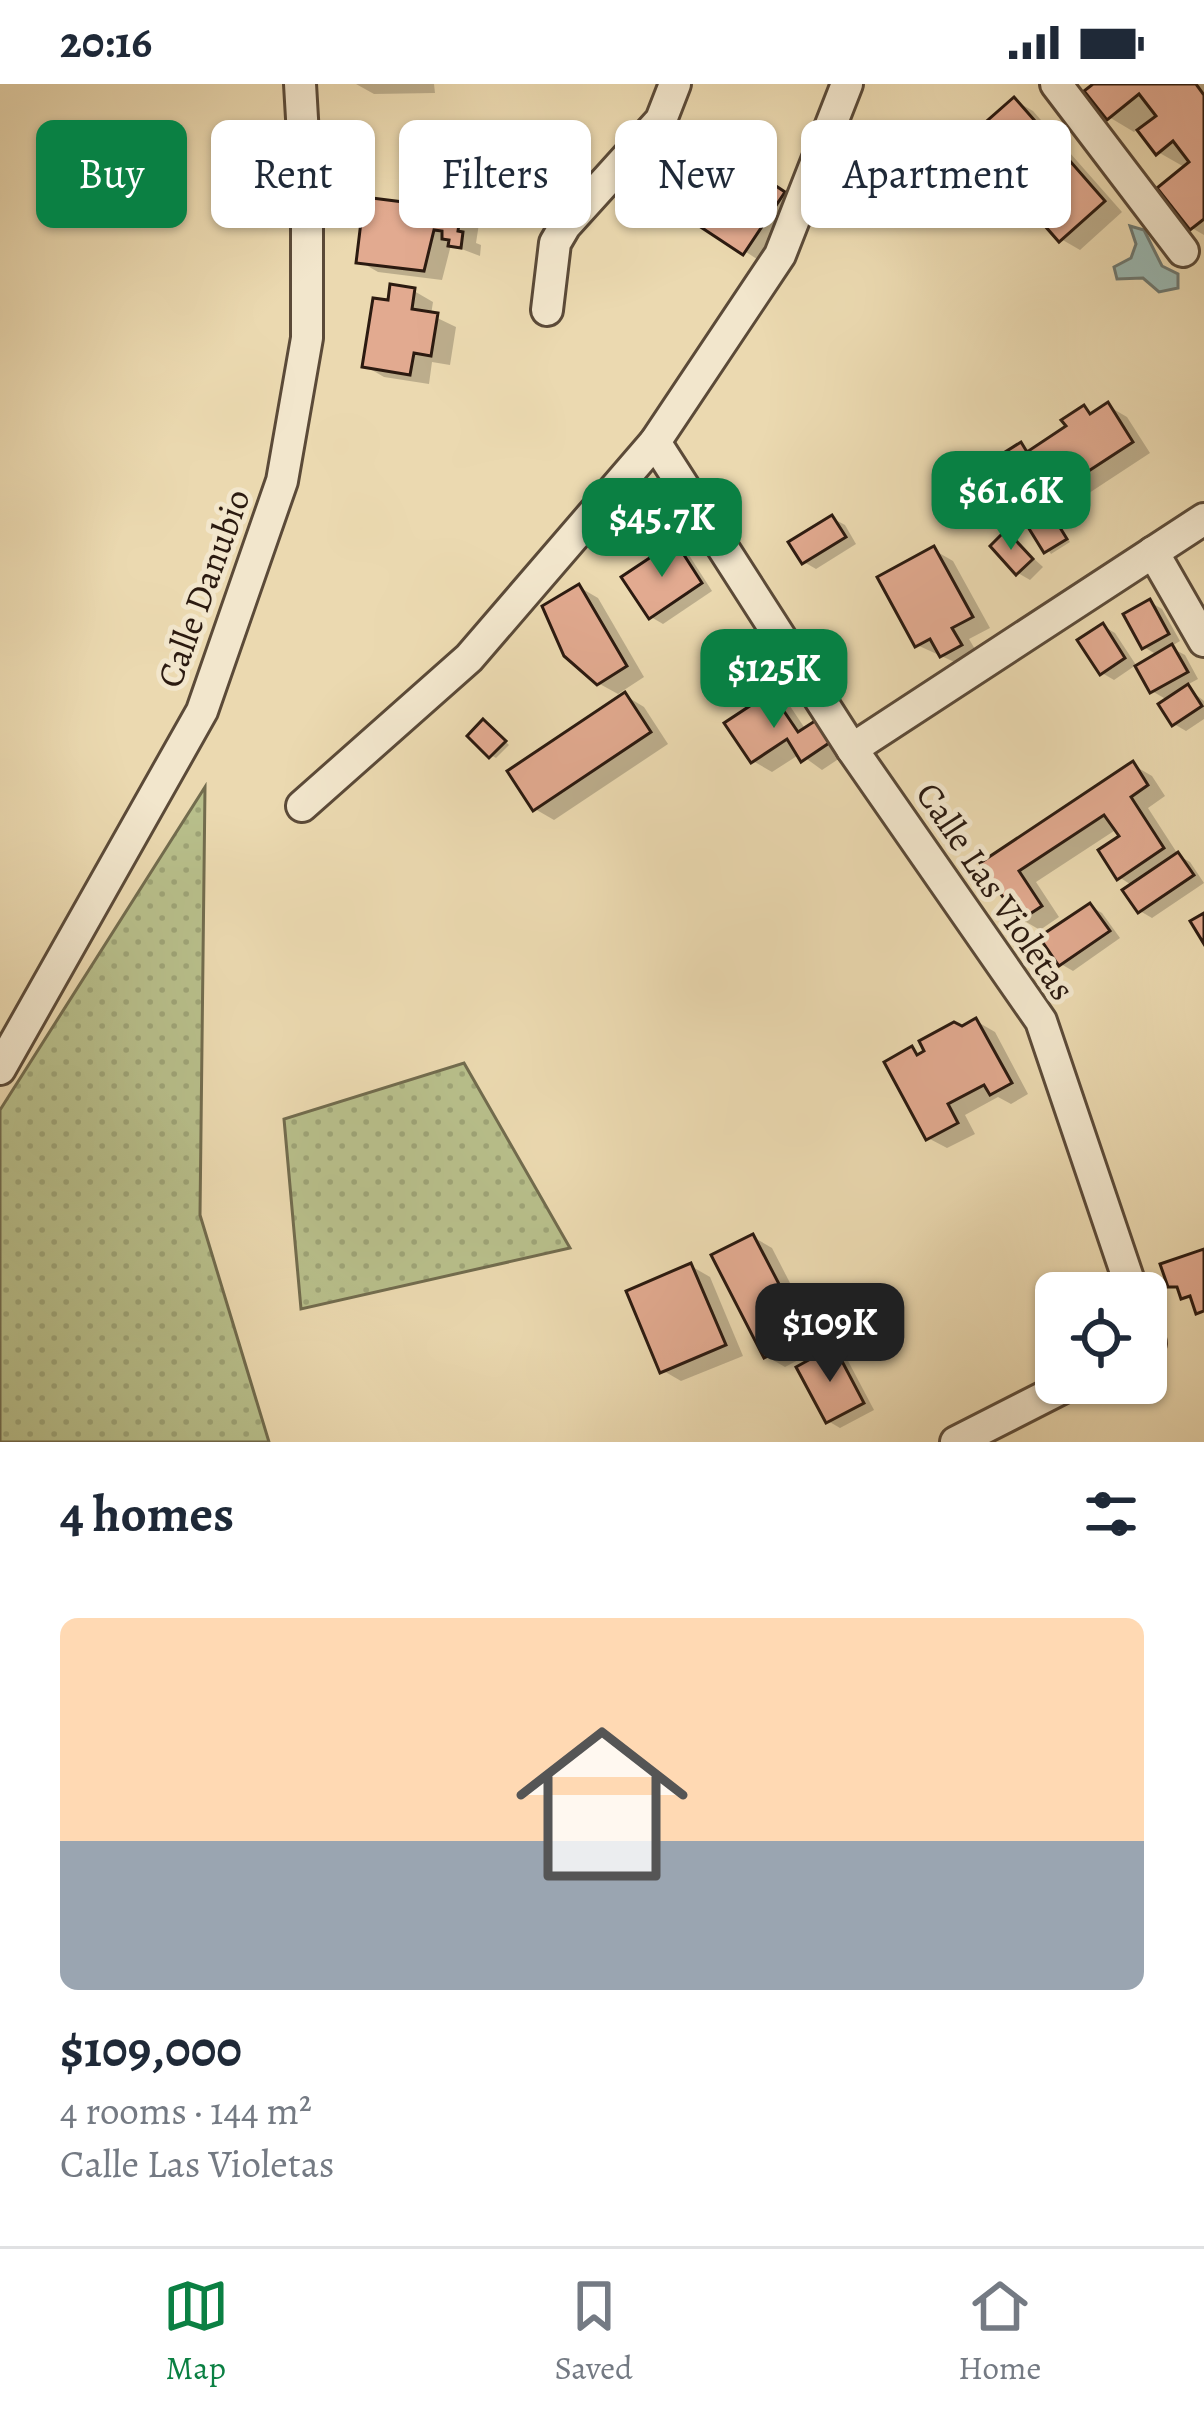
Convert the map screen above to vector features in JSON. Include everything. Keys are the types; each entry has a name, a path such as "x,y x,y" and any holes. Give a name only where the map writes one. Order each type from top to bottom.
{"street":[{"name":"Calle Danubio","path":"0,1069 202,711 282,481 308,338 300,84"},
{"path":"547,310 555,243 565,226 661,121 675,84"},
{"path":"302,806 469,658 655,442 780,255 847,84"},
{"path":"1056,84 1183,251"},
{"name":"Calle Las Violetas","path":"655,442 852,749 1040,1021 1126,1272"},
{"path":"852,749 1204,519"},
{"path":"1153,552 1204,641"},
{"path":"956,1442 1035,1402"}],"green space":[{"path":"205,787 200,1215 269,1442 0,1442 0,1110"},
{"path":"464,1063 570,1248 301,1309 284,1119"}],"water":[{"path":"1130,226 1144,230 1162,266 1178,274 1178,288 1159,292 1143,278 1117,279 1114,267 1131,258 1136,244"}],"building":[{"path":"1093,84 1196,84 1204,95 1204,219 1190,230 1157,188 1189,162 1173,141 1156,155 1137,130 1156,116 1139,94 1107,120 1084,91"},
{"path":"1014,97 1034,120 988,120"},
{"path":"1071,162 1105,201 1059,242 1047,228 1071,228"},
{"path":"375,198 399,201 399,228 458,228 463,232 461,248 448,246 442,231 434,230 424,271 356,263 360,228 375,228"},
{"path":"702,228 761,228 743,255"},
{"path":"390,284 415,288 412,309 438,313 431,356 414,353 410,375 362,367 373,298 388,300"},
{"path":"1108,402 1133,442 1015,519 989,480 1010,466 1002,454 1021,442 1027,452 1066,426 1061,420 1084,405 1090,414"},
{"path":"1051,513 1067,539 1044,553 1028,527"},
{"path":"832,515 846,537 802,564 788,542"},
{"path":"1006,530 1033,559 1016,575 990,546"},
{"path":"675,541 702,583 649,619 621,577"},
{"path":"934,546 973,617 952,628 962,645 940,657 930,639 915,647 877,577"},
{"path":"579,584 627,666 597,685 564,656 542,606"},
{"path":"1150,599 1169,634 1142,649 1123,614"},
{"path":"1103,623 1125,658 1100,675 1077,640"},
{"path":"1172,644 1188,672 1150,693 1135,666"},
{"path":"1188,684 1202,706 1172,726 1158,704"},
{"path":"625,692 651,732 533,811 507,771"},
{"path":"771,692 798,732 818,719 832,741 801,762 787,739 751,763 724,723"},
{"path":"483,719 506,741 489,758 467,736"},
{"path":"1133,761 1148,785 1131,797 1164,848 1117,880 1098,850 1119,836 1104,815 1019,871 1042,906 1019,921 980,863"},
{"path":"1178,852 1194,875 1138,913 1122,890"},
{"path":"1090,903 1110,931 1059,966 1039,937"},
{"path":"1204,913 1204,944 1190,921"},
{"path":"976,1018 1012,1083 990,1095 984,1085 948,1104 958,1123 926,1140 884,1062 912,1046 917,1055 924,1051 919,1041 954,1022 962,1026"},
{"path":"753,1234 806,1336 764,1358 711,1255"},
{"path":"1204,1249 1204,1311 1196,1314 1190,1296 1181,1299 1177,1287 1168,1287 1167,1272 1160,1264"},
{"path":"691,1263 726,1345 660,1373 626,1291"},
{"path":"834,1346 864,1403 826,1423 796,1367"}]}
